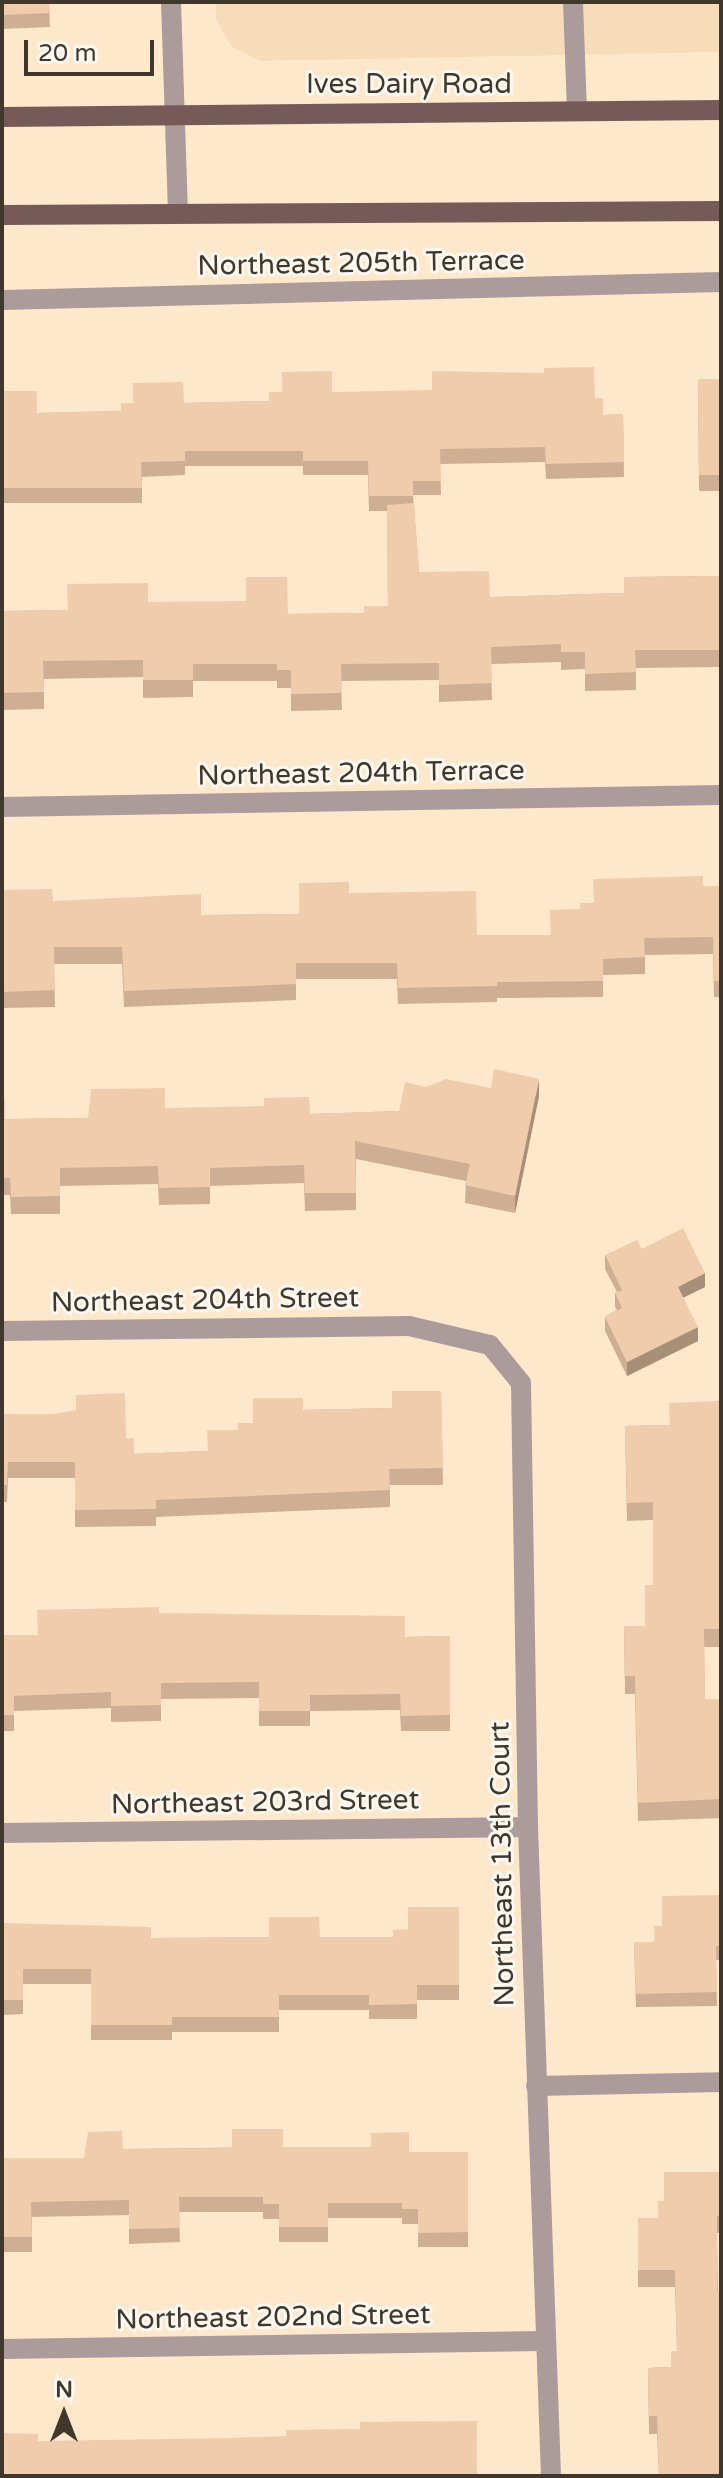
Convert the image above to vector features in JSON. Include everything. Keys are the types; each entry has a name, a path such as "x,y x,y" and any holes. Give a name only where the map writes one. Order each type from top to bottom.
{"main road":[{"name":"Ives Dairy Road","path":"2,117 721,110"},
{"path":"2,215 721,211"}],"street":[{"path":"171,2 178,212"},
{"path":"573,2 577,110"},
{"name":"Northeast 205th Terrace","path":"2,300 721,282"},
{"name":"Northeast 204th Terrace","path":"2,807 721,795"},
{"name":"Northeast 204th Street","path":"2,1331 409,1326"},
{"name":"Northeast 13th Court","path":"409,1326 490,1345 521,1383 528,1827 551,2476"},
{"name":"Northeast 203rd Street","path":"2,1833 528,1827"},
{"path":"536,2086 721,2082"},
{"name":"Northeast 202nd Street","path":"2,2349 544,2341"}],"shaded area":[{"path":"216,2 721,2 721,52 260,61 231,46 216,20"}],"building":[{"path":"2,2 49,2 50,13 2,15"},
{"path":"594,367 595,398 603,398 603,415 623,414 624,462 546,464 545,447 440,449 441,481 413,481 413,496 369,496 368,461 303,461 303,451 185,451 185,461 141,462 142,488 2,488 2,391 37,391 37,413 121,411 121,403 133,403 133,383 183,382 184,403 269,401 269,392 282,392 282,372 332,371 332,392 432,390 432,371 544,373 544,368"},
{"path":"698,379 721,379 721,475 699,475"},
{"path":"414,503 419,572 489,571 490,597 624,593 624,577 721,576 721,650 635,650 636,672 585,674 585,652 561,652 561,644 491,647 492,683 439,685 439,663 341,664 342,693 291,694 291,670 277,670 277,664 193,664 193,680 143,680 143,660 43,661 44,692 2,693 2,611 68,610 67,584 148,583 148,602 246,601 246,577 287,577 288,614 364,613 364,606 388,606 387,505"},
{"path":"703,876 703,886 721,886 721,981 714,981 713,937 644,938 645,957 603,959 603,981 497,982 497,986 398,988 397,963 296,963 296,984 124,991 122,947 54,947 55,990 2,992 2,890 52,889 53,901 201,894 201,915 299,914 299,883 349,882 349,893 476,891 477,935 551,935 550,910 580,909 580,903 594,903 593,879"},
{"path":"494,1069 539,1079 515,1196 465,1185 470,1164 355,1141 356,1193 305,1193 304,1165 210,1168 210,1187 159,1188 158,1166 60,1168 60,1196 11,1197 10,1178 2,1178 2,1100 5,1100 5,1119 88,1118 91,1089 165,1088 165,1108 264,1106 264,1098 309,1097 310,1114 399,1111 405,1082 426,1087 446,1079 491,1088"},
{"path":"683,1228 705,1273 678,1287 698,1327 627,1362 605,1317 622,1308 615,1293 622,1290 605,1255 637,1240 642,1249"},
{"path":"392,1391 441,1391 443,1468 389,1469 390,1490 156,1500 156,1509 75,1510 75,1462 8,1462 7,1485 2,1485 2,1414 54,1414 76,1410 76,1395 125,1393 126,1439 134,1438 134,1454 208,1451 207,1430 238,1430 238,1423 253,1423 253,1398 303,1398 303,1410 392,1408"},
{"path":"721,1401 721,1629 704,1629 705,1699 721,1699 721,1799 638,1803 635,1676 625,1676 624,1626 645,1626 645,1585 653,1585 653,1502 627,1503 625,1426 670,1425 669,1403"},
{"path":"159,1607 159,1613 405,1616 405,1637 450,1636 450,1715 401,1716 400,1694 310,1695 310,1711 259,1711 259,1682 161,1683 161,1705 111,1706 111,1692 14,1696 14,1715 2,1715 2,1635 38,1635 37,1610"},
{"path":"721,1895 721,1946 716,1946 717,1992 636,1994 634,1942 655,1942 654,1926 662,1926 662,1896"},
{"path":"408,1907 459,1907 459,1985 417,1985 417,2004 369,2005 369,1995 279,1995 279,2017 172,2017 172,2025 91,2025 91,1969 23,1969 23,2000 2,2000 2,1923 151,1927 151,1938 269,1937 269,1917 319,1917 320,1937 393,1937 393,1930 408,1929"},
{"path":"232,2129 283,2129 283,2147 371,2147 371,2133 409,2132 409,2152 468,2152 468,2232 418,2233 418,2209 402,2209 402,2203 328,2203 328,2227 279,2227 279,2204 263,2204 263,2197 179,2197 180,2228 129,2229 129,2200 31,2202 32,2237 2,2237 2,2158 84,2158 88,2132 122,2131 123,2149 232,2148"},
{"path":"664,2172 721,2172 721,2216 717,2216 717,2291 721,2291 721,2476 659,2476 657,2416 649,2416 648,2368 671,2367 671,2351 677,2351 675,2270 638,2270 638,2218 658,2218 658,2201 664,2201"},
{"path":"477,2421 477,2476 2,2476 2,2433 38,2434 38,2441 231,2438 286,2436 286,2430 360,2429 360,2422"}]}
